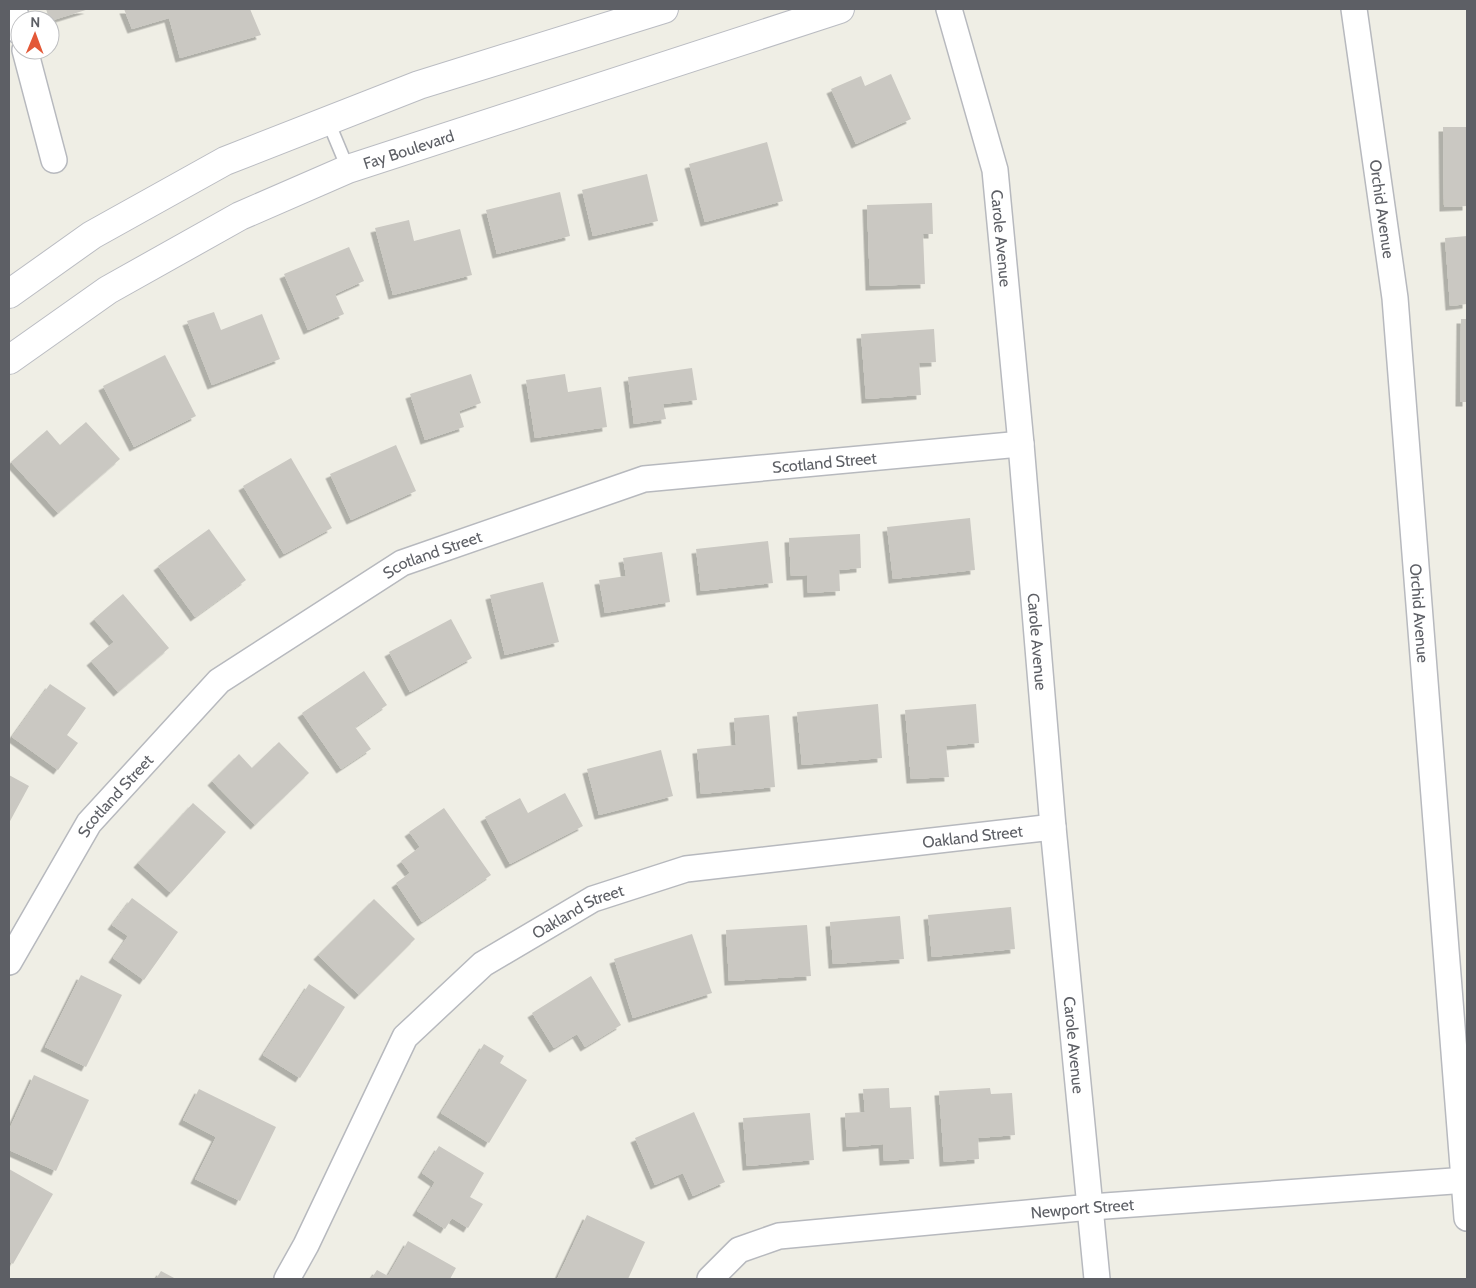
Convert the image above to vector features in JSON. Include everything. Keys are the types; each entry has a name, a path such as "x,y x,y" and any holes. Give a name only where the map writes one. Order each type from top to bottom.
{"main road":[{"path":"9,294 92,235 225,161 419,85 664,9"},
{"name":"Fay Boulevard","path":"9,360 108,290 240,216 348,169 840,9"}],"street":[{"name":"Carole Avenue","path":"949,9 995,170 1021,444 1052,827 1098,1279"},
{"name":"Orchid Avenue","path":"1354,9 1395,298 1466,1180 1467,1218"},
{"path":"28,60 54,160"},
{"name":"Scotland Street","path":"9,962 90,823 219,681 402,563 644,479 1021,444"},
{"name":"Oakland Street","path":"287,1279 306,1245 405,1037 483,964 593,899 686,869 1052,827"},
{"name":"Newport Street","path":"710,1279 739,1250 779,1236 1091,1207 1466,1180"}],"lane":[{"path":"328,121 348,169"}],"building":[{"path":"89,9 60,18 60,10 46,10"},
{"path":"124,9 250,9 261,35 180,58 169,18 132,29"},
{"path":"891,74 911,119 856,144 831,89 861,76 865,86"},
{"path":"1443,127 1467,127 1467,206 1444,207"},
{"path":"767,142 783,201 705,222 689,164"},
{"path":"647,174 658,221 593,236 582,190"},
{"path":"560,192 570,236 497,254 486,210"},
{"path":"932,203 933,234 923,234 925,284 870,286 867,205"},
{"path":"409,220 414,241 460,229 472,275 393,295 375,228"},
{"path":"1467,236 1467,304 1450,306 1445,238"},
{"path":"349,247 364,281 335,294 344,314 308,330 284,274"},
{"path":"214,312 221,330 262,314 280,359 212,385 187,321"},
{"path":"1461,319 1467,319 1467,402 1460,402"},
{"path":"934,329 936,362 919,363 921,395 866,399 861,334"},
{"path":"165,355 196,416 134,447 103,386"},
{"path":"692,368 697,400 663,404 666,419 634,424 628,377"},
{"path":"471,374 481,403 459,411 464,427 425,440 410,394"},
{"path":"565,374 568,392 601,387 607,427 535,438 526,380"},
{"path":"86,422 120,459 58,513 11,462 47,430 60,445"},
{"path":"396,445 416,491 351,520 330,474"},
{"path":"291,458 332,528 284,554 243,486"},
{"path":"970,518 975,570 893,579 887,527"},
{"path":"209,529 246,580 195,617 158,566"},
{"path":"860,534 861,568 839,570 840,591 808,593 807,575 791,576 789,538"},
{"path":"768,541 773,583 701,591 696,549"},
{"path":"662,552 670,602 605,613 599,580 626,576 623,558"},
{"path":"543,582 559,642 505,655 490,595"},
{"path":"123,594 169,648 118,692 91,661 114,642 94,619"},
{"path":"451,619 472,658 410,692 389,652"},
{"path":"364,671 387,705 355,727 371,749 341,769 302,713"},
{"path":"50,684 86,708 67,735 78,743 58,770 12,737"},
{"path":"878,704 882,758 802,765 797,712"},
{"path":"976,704 979,743 946,746 949,777 911,779 905,710"},
{"path":"769,715 775,787 701,794 697,749 736,745 734,718"},
{"path":"279,742 309,773 255,825 212,781 239,754 252,768"},
{"path":"661,750 673,796 599,815 587,769"},
{"path":"9,775 29,786 9,823"},
{"path":"565,793 583,826 510,864 485,817 520,798 528,813"},
{"path":"193,803 226,832 171,893 138,863"},
{"path":"444,808 491,875 422,922 396,883 410,873 401,861 420,847 409,832"},
{"path":"132,898 178,932 144,980 113,958 128,936 112,925"},
{"path":"374,899 415,939 359,995 318,955"},
{"path":"1011,907 1015,949 932,957 928,915"},
{"path":"900,916 904,959 833,964 830,922"},
{"path":"807,925 811,976 729,981 726,930"},
{"path":"692,934 712,993 633,1018 614,959"},
{"path":"81,975 122,995 86,1067 45,1047"},
{"path":"591,976 621,1025 585,1047 577,1034 554,1048 532,1013"},
{"path":"309,984 345,1007 300,1078 263,1055"},
{"path":"484,1044 504,1056 500,1063 527,1080 489,1143 441,1113"},
{"path":"34,1075 89,1100 56,1171 9,1150 9,1130"},
{"path":"889,1088 890,1108 911,1107 914,1159 884,1161 883,1144 847,1147 845,1113 865,1112 863,1089"},
{"path":"990,1088 991,1094 1012,1093 1015,1135 978,1138 979,1159 944,1162 939,1091"},
{"path":"199,1089 276,1127 240,1201 195,1179 216,1137 183,1120"},
{"path":"694,1112 725,1182 693,1196 683,1173 655,1185 635,1138"},
{"path":"810,1113 814,1160 747,1166 743,1118"},
{"path":"439,1146 484,1173 470,1197 483,1204 468,1228 452,1218 445,1229 417,1211 435,1182 422,1173"},
{"path":"9,1169 53,1194 13,1264 9,1261"},
{"path":"587,1215 645,1242 628,1279 557,1279"},
{"path":"408,1241 456,1268 450,1279 371,1279 377,1270 388,1276"},
{"path":"161,1271 176,1279 156,1279"}]}
